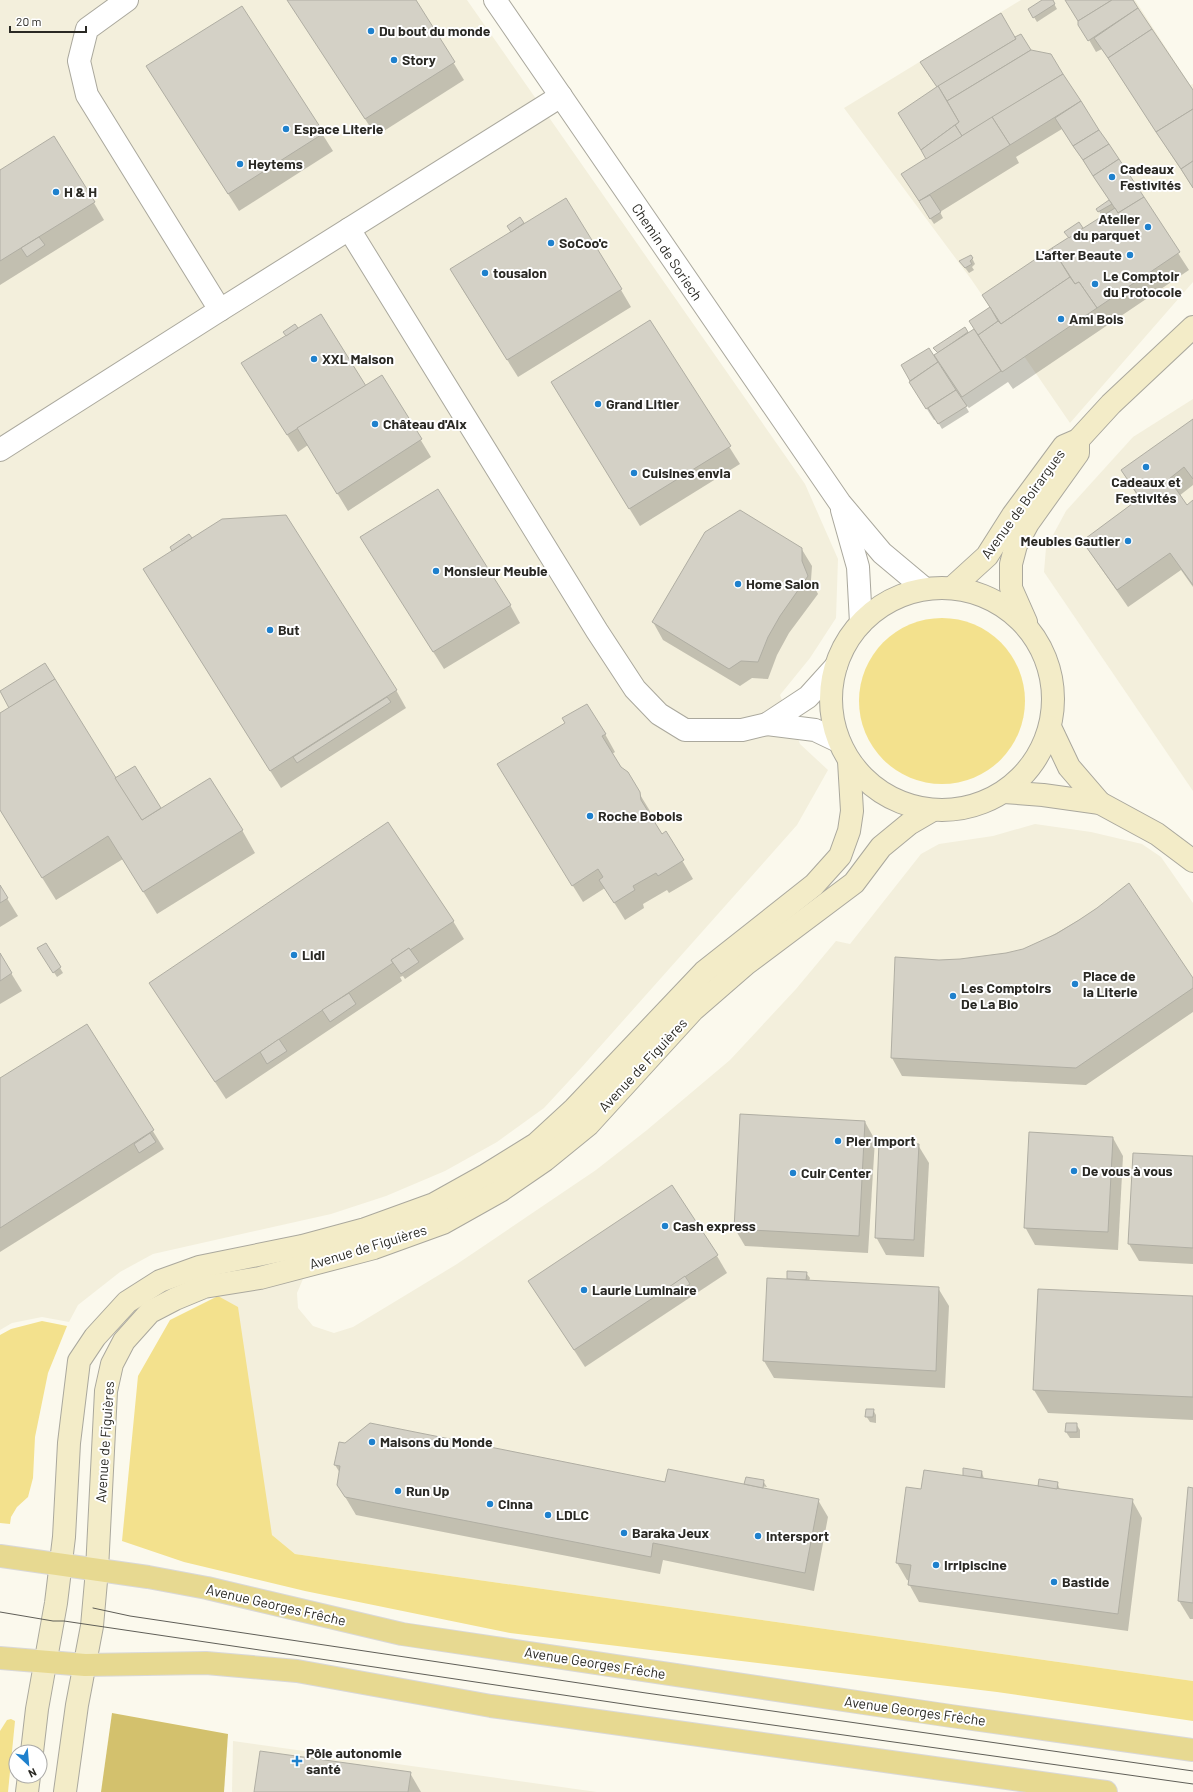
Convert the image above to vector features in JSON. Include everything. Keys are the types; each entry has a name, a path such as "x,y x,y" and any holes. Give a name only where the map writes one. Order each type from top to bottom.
{"main road":[{"name":"Avenue de Boirargues","path":"1148,370 1193,311"},
{"name":"Avenue de Boirargues","path":"953,587 987,556 1013,515 1064,446 1078,440 1111,404 1193,327"},
{"name":"Avenue de Boirargues","path":"1028,629 1011,588 1011,564 1016,545 1028,523 1078,453 1078,440"},
{"path":"953,587 975,593 1004,607 1028,629 1039,647 1049,669 1053,692 1050,727 1040,752 1024,774 1004,792 986,801 965,808 933,810 900,803 871,786 849,761 838,741 830,704 836,666 846,643 861,623 885,604 925,589 953,587"},
{"path":"1050,727 1069,767 1100,803"},
{"name":"Avenue de Figuières","path":"33,1744 37,1709 56,1603 66,1528 69,1443 79,1361 95,1337 127,1302 160,1281 199,1267 302,1246 351,1233 434,1204 486,1175 536,1144 574,1109 704,972 814,885 840,856 849,831 852,811 849,761"},
{"path":"1004,792 1043,795 1100,803 1157,834 1193,861"},
{"name":"Avenue de Figuières","path":"66,1792 77,1705 92,1626 97,1570 104,1425 108,1384 112,1364 124,1341 150,1312 175,1299 204,1287 260,1278 374,1248 443,1223 500,1191 545,1160 588,1125 694,1010 746,964 854,883 881,847 910,824 933,810"},
{"name":"Avenue Georges Frêche","path":"0,1556 207,1588 402,1634 951,1716 1193,1750"},
{"path":"0,1658 85,1665 206,1663 297,1671 491,1706 1106,1792"}],"street":[{"path":"127,0 87,29 79,61 87,95 220,310"},
{"name":"Chemin de Soriech","path":"495,0 840,503 882,553 925,589"},
{"path":"0,450 561,96"},
{"path":"349,229 597,632 635,689 659,714 685,730 742,730 767,724 808,697 836,666"},
{"name":"Chemin de Soriech","path":"840,503 858,567 861,623"},
{"path":"767,724 815,730 838,741"}],"shaded area":[{"path":"0,0 467,0 805,484 838,559 836,618 810,658 780,695 800,744 828,770 797,825 544,1108 497,1142 445,1171 386,1196 331,1214 153,1254 120,1272 78,1305 69,1322 42,1317 12,1323 0,1330"},
{"path":"1021,0 1135,0 1190,85 1193,84 1193,282 1070,423 971,279 844,108"},
{"path":"1193,399 1193,791 1044,572 1046,548 1066,511 1133,437"},
{"path":"934,618 950,618 974,624 1001,642 1019,669 1025,693 1025,709 1019,733 1001,760 974,778 950,784 934,784 910,778 889,765 878,754 865,733 859,709 859,693 865,669 878,648 889,637 910,624"},
{"path":"1035,824 1091,832 1142,844 1161,857 1193,903 1193,1681 295,1554 272,1535 218,1296 303,1279 297,1293 298,1308 313,1326 334,1333 353,1327 457,1264 596,1170 647,1130 730,1060 796,989 836,941 850,944 921,854 939,844 993,836"},
{"path":"218,1296 238,1307 272,1535 295,1554 1193,1681 1193,1721 997,1692 510,1633 305,1591 184,1562 122,1541 138,1376 170,1320"},
{"path":"42,1321 67,1326 48,1373 35,1437 33,1478 28,1497 17,1507 11,1517 10,1524 0,1523 0,1335 11,1329"},
{"path":"112,1713 228,1734 224,1792 101,1792"},
{"path":"11,1719 15,1721 13,1744 8,1744 8,1792 0,1792 0,1731 7,1720"},
{"path":"233,1741 597,1792 232,1792"}],"building":[{"name":"Du bout du monde","path":"287,0 416,0 455,62 365,119"},
{"path":"1042,0 1053,0 1055,4 1033,18 1028,9"},
{"path":"1065,0 1112,0 1078,21"},
{"path":"1112,0 1133,0 1138,8 1088,41 1078,25 1078,21"},
{"path":"242,6 324,133 228,194 146,66"},
{"path":"1138,8 1152,29 1108,58 1094,38"},
{"path":"1001,13 1016,39 937,87 920,62"},
{"path":"1152,29 1193,90 1193,109 1156,132 1108,58"},
{"path":"1021,34 1031,50 947,101 938,86 1016,39 1015,37"},
{"path":"1031,50 1051,54 1063,74 962,136 955,125 959,122 947,101"},
{"path":"1063,74 1081,101 1010,145 992,117"},
{"path":"938,86 959,122 921,150 898,113"},
{"path":"1081,101 1099,130 1073,146 1055,118"},
{"path":"1193,109 1193,161 1181,169 1156,132"},
{"path":"992,117 1010,145 919,201 901,174"},
{"path":"955,125 962,136 926,159 921,150"},
{"path":"1099,130 1109,144 1083,160 1073,146"},
{"path":"54,136 95,202 0,261 0,170"},
{"path":"1109,144 1119,159 1093,176 1083,160"},
{"path":"1119,159 1144,197 1118,213 1093,176"},
{"path":"1193,161 1193,188 1181,169"},
{"path":"930,195 941,212 930,219 919,201"},
{"path":"1144,197 1180,252 1097,308 1079,282 1075,284 1052,248 1115,208 1118,213"},
{"path":"566,198 622,289 507,360 450,269"},
{"path":"1109,200 1112,204 1098,212 1096,209"},
{"path":"520,217 524,223 511,232 507,226"},
{"path":"1079,222 1083,228 1069,238 1064,232"},
{"path":"39,237 45,245 27,257 21,248"},
{"path":"1052,248 1070,277 1001,324 982,295"},
{"path":"971,255 973,258 970,261 972,264 965,268 959,261"},
{"path":"1070,277 1075,284 1079,282 1097,308 1002,372 978,335 998,321 1001,324"},
{"path":"990,307 998,321 978,335 969,321"},
{"path":"321,314 366,386 287,435 241,363"},
{"path":"650,320 731,446 629,509 551,382"},
{"path":"295,324 298,328 286,336 283,332"},
{"path":"965,327 968,332 938,353 933,348"},
{"path":"974,329 1001,371 962,397 934,355"},
{"path":"929,348 938,362 910,381 901,365"},
{"path":"938,362 956,390 926,409 909,382"},
{"path":"382,375 422,439 337,494 297,428"},
{"path":"956,390 967,406 938,424 928,408"},
{"path":"1193,419 1193,479 1184,467 1169,479 1187,505 1193,500 1193,585 1170,553 1117,590 1082,541 1140,498 1121,470"},
{"name":"Monsieur Meuble","path":"438,489 511,605 433,652 360,537"},
{"name":"Home Salon","path":"740,510 802,548 802,561 808,576 780,616 768,637 758,662 741,661 729,669 652,622 705,532"},
{"name":"But","path":"286,515 397,690 270,771 143,569 222,519"},
{"path":"189,534 192,538 172,551 170,547"},
{"path":"45,663 55,679 9,708 0,691"},
{"path":"55,679 142,820 210,778 243,830 143,892 108,836 42,878 0,810 0,713"},
{"path":"387,697 391,702 297,763 293,757"},
{"name":"Roche Bobois","path":"587,704 606,734 602,736 621,767 628,772 640,792 641,800 662,834 666,831 684,860 658,876 656,873 633,886 635,890 614,903 599,880 603,877 598,869 572,886 497,764 565,723 562,718"},
{"path":"135,766 161,808 142,820 115,778"},
{"name":"Lidl","path":"388,822 454,921 410,950 409,948 391,960 393,963 215,1082 149,983"},
{"path":"1129,883 1193,978 1193,988 1076,1068 891,1058 895,957 939,960 960,959 1006,953 1023,949 1056,934 1079,920"},
{"path":"0,885 8,898 0,903"},
{"path":"46,943 61,967 53,973 37,948"},
{"path":"409,948 419,962 401,974 391,960"},
{"path":"0,953 12,973 0,981"},
{"path":"349,993 356,1004 330,1022 322,1010"},
{"path":"87,1024 154,1130 0,1228 0,1078"},
{"path":"279,1039 287,1051 267,1064 260,1052"},
{"path":"740,1114 865,1121 859,1236 734,1229"},
{"path":"1029,1132 1113,1137 1108,1232 1024,1228"},
{"path":"150,1133 156,1142 139,1153 134,1144"},
{"path":"879,1142 919,1144 914,1240 875,1238"},
{"path":"1133,1153 1193,1156 1193,1248 1128,1244"},
{"path":"672,1185 718,1255 574,1350 528,1281"},
{"path":"787,1271 807,1272 806,1280 787,1279"},
{"path":"685,1276 690,1284 675,1294 669,1287"},
{"path":"767,1278 939,1287 936,1371 763,1361"},
{"path":"1038,1289 1193,1296 1193,1397 1033,1390"},
{"path":"866,1409 874,1409 873,1417 865,1417"},
{"path":"370,1423 665,1482 668,1469 819,1499 805,1573 653,1543 651,1557 345,1497 337,1485 340,1466 334,1465 339,1442 345,1443"},
{"path":"1066,1423 1077,1423 1077,1432 1065,1432"},
{"path":"963,1468 982,1471 981,1478 963,1476"},
{"path":"924,1470 1133,1499 1118,1614 908,1585 911,1565 896,1563 906,1487 921,1489"},
{"path":"746,1477 764,1480 763,1488 744,1484"},
{"path":"1039,1479 1058,1482 1057,1489 1038,1486"},
{"path":"1188,1487 1193,1488 1193,1603 1178,1601"},
{"name":"Pôle autonomie santé","path":"260,1751 411,1772 408,1792 254,1792"}],"tram line":[{"path":"93,1608 130,1616 646,1693 1193,1771"},
{"path":"0,1612 644,1707 1193,1784"}],"place":[{"name":"Du bout du monde","path":"371,31"},
{"name":"Story","path":"394,60"},
{"name":"Espace Literie","path":"286,129"},
{"name":"Heytems","path":"240,164"},
{"name":"Cadeaux Festivités","path":"1112,177"},
{"name":"H & H","path":"56,192"},
{"name":"Atelier du parquet","path":"1148,227"},
{"name":"SoCoo'c","path":"551,243"},
{"name":"L'after Beaute","path":"1130,255"},
{"name":"tousalon","path":"485,273"},
{"name":"Le Comptoir du Protocole","path":"1095,284"},
{"name":"Ami Bois","path":"1061,319"},
{"name":"XXL Maison","path":"314,359"},
{"name":"Grand Litier","path":"598,404"},
{"name":"Château d'Aix","path":"375,424"},
{"name":"Cadeaux et Festivités","path":"1146,467"},
{"name":"Cuisines envia","path":"634,473"},
{"name":"Meubles Gautier","path":"1128,541"},
{"name":"Monsieur Meuble","path":"436,571"},
{"name":"Home Salon","path":"738,584"},
{"name":"But","path":"270,630"},
{"name":"Roche Bobois","path":"590,816"},
{"name":"Lidl","path":"294,955"},
{"name":"Place de la Literie","path":"1075,984"},
{"name":"Les Comptoirs De La Bio","path":"953,996"},
{"name":"Pier Import","path":"838,1141"},
{"name":"De vous à vous","path":"1074,1171"},
{"name":"Cuir Center","path":"793,1173"},
{"name":"Cash express","path":"665,1226"},
{"name":"Laurie Luminaire","path":"584,1290"},
{"name":"Maisons du Monde","path":"372,1442"},
{"name":"Run Up","path":"398,1491"},
{"name":"Cinna","path":"490,1504"},
{"name":"LDLC","path":"548,1515"},
{"name":"Baraka Jeux","path":"624,1533"},
{"name":"Intersport","path":"758,1536"},
{"name":"Irripiscine","path":"936,1565"},
{"name":"Bastide","path":"1054,1582"},
{"name":"Pôle autonomie santé","path":"297,1761"}]}
